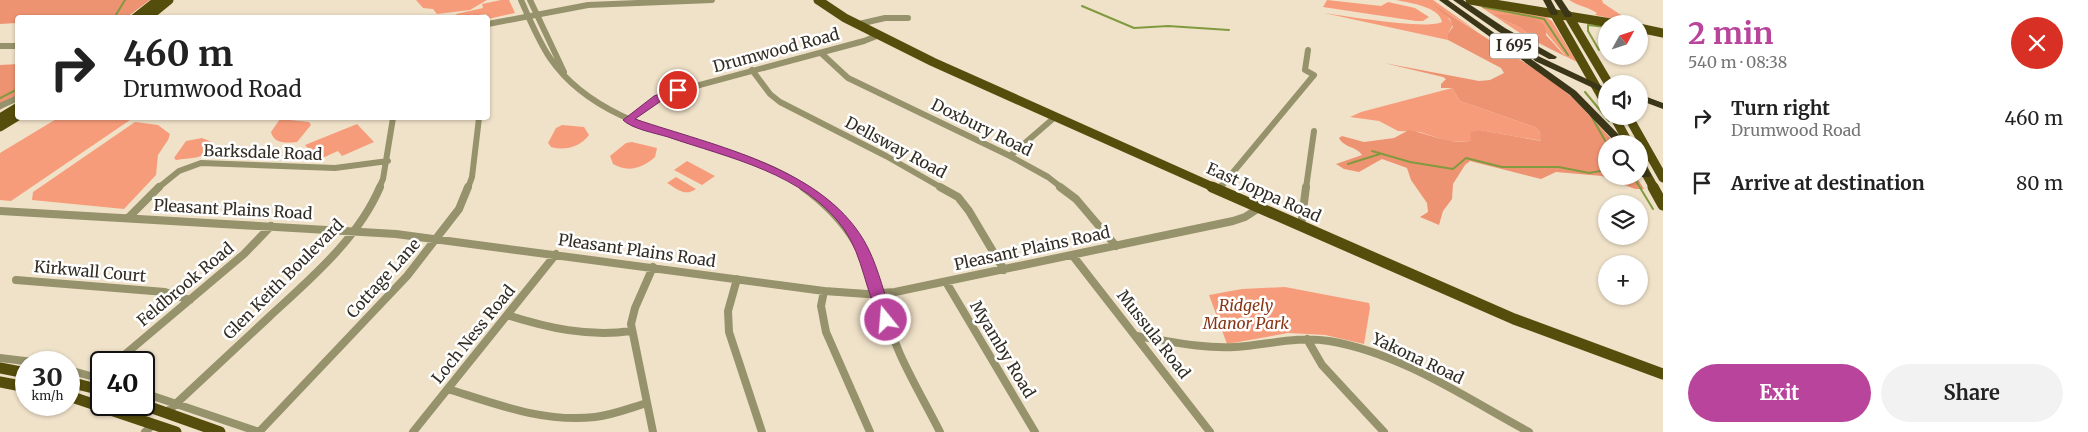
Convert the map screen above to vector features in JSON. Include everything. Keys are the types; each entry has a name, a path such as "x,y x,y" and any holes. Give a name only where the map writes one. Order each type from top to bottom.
{"highway":[{"path":"1547,0 1554,13"},
{"path":"1558,0 1568,15"},
{"name":"I 695","path":"1450,2 1466,7 1522,42 1598,79"},
{"path":"1466,7 1574,93 1619,135"},
{"name":"I 695","path":"1466,7 1512,45 1598,87"},
{"path":"1648,104 1663,106"},
{"path":"1648,107 1663,114"}],"main road":[{"path":"139,15 158,0"},
{"path":"143,15 158,0"},
{"path":"151,15 169,0"},
{"name":"East Joppa Road","path":"818,0 845,18 946,68 1218,190 1506,316 1663,374"},
{"name":"East Joppa Road","path":"830,0 852,15 859,24"},
{"path":"1466,7 1521,8 1598,20"},
{"path":"1521,8 1546,15 1560,25"},
{"path":"1554,13 1598,90"},
{"path":"1568,15 1585,40 1603,75"},
{"path":"1585,40 1580,23 1598,20"},
{"path":"1648,30 1663,33"},
{"path":"1,118 15,109"},
{"path":"0,127 15,118"},
{"path":"1648,152 1663,178"},
{"path":"1648,179 1663,205"},
{"path":"0,368 15,371"},
{"path":"0,382 15,384"},
{"path":"80,400 149,428 176,432"},
{"path":"155,409 220,432"},
{"path":"149,428 166,413"}],"street":[{"path":"520,0 554,64 591,100 628,120 780,173 811,192 835,212 856,238 868,260 900,355 940,432"},
{"path":"530,0 561,62 564,72"},
{"path":"490,24 529,18 588,5 712,0"},
{"path":"859,24 880,19 908,18"},
{"name":"Drumwood Road","path":"628,120 666,94 821,53 879,35"},
{"path":"0,46 15,46"},
{"path":"1218,190 1314,75 1305,70 1308,50"},
{"name":"Doxbury Road","path":"821,53 848,78 1010,156 1048,177 1076,199 1116,246"},
{"name":"Dellsway Road","path":"752,70 770,94 780,102 918,173 958,198 970,211 1004,270"},
{"path":"0,106 15,99"},
{"path":"1010,156 1056,117"},
{"name":"Glen Keith Boulevard","path":"166,413 314,275 354,231 377,195 388,161 393,120"},
{"name":"Cottage Lane","path":"259,432 408,276 459,209 469,188 474,167 479,120"},
{"path":"1301,226 1314,131"},
{"name":"Barksdale Road","path":"128,218 168,177 182,168 200,163 335,168 388,161"},
{"name":"Pleasant Plains Road","path":"0,211 354,231 437,239 824,290 878,294 1073,256 1241,219 1259,208"},
{"name":"Feldbrook Road","path":"129,351 244,254 270,226"},
{"name":"Loch Ness Road","path":"413,432 556,254"},
{"name":"Mussula Road","path":"1073,256 1210,432"},
{"path":"653,267 634,308 631,331 654,432"},
{"path":"737,279 728,311 728,332 762,432"},
{"name":"Kirkwall Court","path":"16,280 165,292 190,300"},
{"name":"Myamby Road","path":"946,282 1035,432"},
{"path":"824,290 821,306 826,332 870,432"},
{"path":"508,315 546,328 606,333 631,331"},
{"name":"Yakona Road","path":"1137,336 1208,347 1236,347 1280,339 1307,339 1343,343 1383,356 1529,432"},
{"path":"1307,339 1322,365 1384,432"},
{"path":"0,358 15,360"},
{"path":"448,389 527,413 554,418 595,417 647,403"},
{"path":"155,397 259,432"}],"green space":[{"path":"416,0 487,0 470,10 437,14 433,9 423,8"},
{"path":"509,0 515,13 490,19 490,15 486,14 456,14 483,8 482,4"},
{"path":"1327,0 1381,6 1388,2 1415,8 1429,17 1423,21 1416,21 1323,7"},
{"path":"1396,0 1433,0 1477,31 1443,10 1453,25 1448,33 1448,40 1324,13 1404,23 1434,24 1442,22 1440,17 1430,9"},
{"path":"1569,0 1602,0 1603,3 1621,15 1595,15 1597,13"},
{"path":"1472,4 1546,17 1552,21 1577,62 1526,37 1481,7","holes":["1493,15 1535,20 1565,55 1539,43 1521,28"]},
{"path":"1452,88 1460,101 1535,127 1540,132 1542,141 1480,130 1472,142 1447,141 1420,132 1398,131 1379,121 1350,117 1361,112"},
{"path":"55,120 130,120 11,201 0,200 0,153"},
{"path":"279,120 309,122 311,125 297,142 278,141 271,132"},
{"path":"135,122 158,125 170,134 158,155 156,175 124,209 32,200 33,192"},
{"path":"357,124 374,142 342,156 338,151 318,160 305,145"},
{"path":"562,125 584,127 589,135 572,147 551,147 548,143 556,128"},
{"path":"202,138 212,142 214,148 210,152 196,157 176,160 174,158 186,141"},
{"path":"632,142 657,148 655,157 645,164 630,169 613,164 610,156 626,143"},
{"path":"687,161 715,176 702,185 674,170"},
{"path":"676,177 696,189 685,192 667,183"},
{"name":"Ridgely Manor Park","path":"1285,287 1369,303 1370,308 1364,344 1325,335 1288,333 1227,344 1209,295 1242,289"}],"shaded area":[{"path":"0,0 150,0 130,15 15,15 15,23 0,24"},
{"path":"1433,5 1550,79 1573,98 1608,135 1598,135 1598,176 1556,172 1541,179 1470,161 1465,165 1453,184 1452,199 1443,211 1439,225 1420,217 1428,212 1427,203 1411,180 1407,168 1382,159 1359,172 1344,169 1336,164 1362,155 1341,141 1339,138 1342,136 1364,142 1394,138 1409,130 1455,142 1463,142 1471,141 1470,133 1480,130 1541,141 1540,132 1535,127 1460,101 1452,88 1441,88 1441,84 1446,79 1443,77 1384,63 1479,81 1490,80 1504,73 1501,68 1448,40 1448,33 1453,27 1450,19"},
{"path":"1493,15 1519,16 1538,21 1545,26 1546,35 1565,56 1539,43 1521,28"},
{"path":"15,64 15,99 0,110 0,65"},
{"path":"1625,185 1642,185 1644,189 1635,189"}],"waterway":[{"path":"116,15 125,0"},
{"path":"1082,6 1134,28 1168,26 1229,30"},
{"path":"1483,7 1544,19 1568,55"},
{"path":"1598,26 1588,25 1588,31 1598,48"},
{"path":"0,98 15,90"},
{"path":"1585,92 1598,108"},
{"path":"1590,114 1602,135"},
{"path":"1372,151 1410,162 1453,169 1466,158 1502,167 1559,167 1589,173 1598,171"},
{"path":"1348,164 1380,154"},
{"path":"1638,185 1653,209"}],"route":[{"path":"678,90 658,98 628,120 772,169 798,183 826,203 847,225 868,260 886,320"}]}
